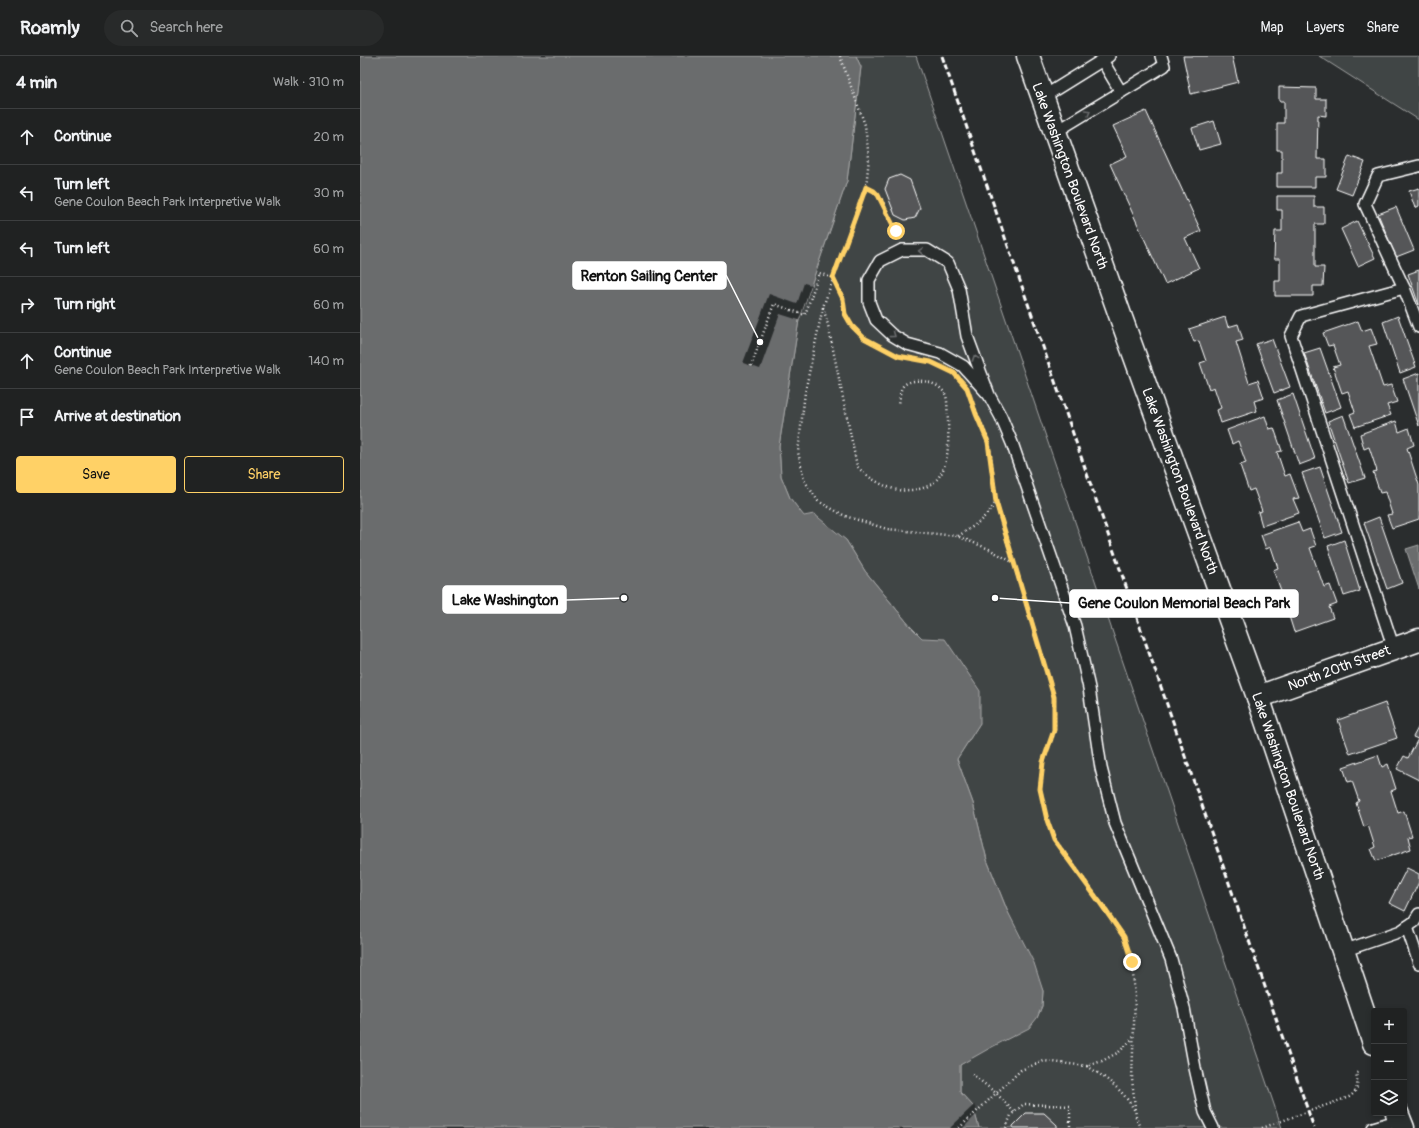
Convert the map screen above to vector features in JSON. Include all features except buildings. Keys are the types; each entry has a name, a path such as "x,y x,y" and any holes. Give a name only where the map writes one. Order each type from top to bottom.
{"street":[{"name":"Lake Washington Boulevard North","path":"1028,56 1258,697 1371,1034"},
{"name":"North 20th Street","path":"1258,697 1419,640"}],"lane":[{"path":"1043,97 1106,58 1121,92"},
{"path":"1055,132 1121,92 1163,61"},
{"path":"1419,166 1378,176 1365,204 1404,288 1419,327"},
{"path":"988,395 968,336 959,289 948,263 927,250 902,250 880,261 869,280 869,302 876,320 892,335 907,344 940,354 963,366 988,395 1001,417 1012,443 1075,626 1089,688 1101,768 1115,823 1171,959 1184,1008 1205,1112 1213,1128"},
{"path":"1394,649 1291,336 1301,316 1404,288"},
{"path":"1343,951 1401,931 1414,922 1419,914"},
{"path":"1407,927 1419,963"},
{"path":"1374,1128 1400,1120"}],"path":[{"path":"840,56 865,125 869,158 866,187 822,306 805,392 798,452 804,480 818,501 846,516 887,529 957,536 989,549 1014,563"},
{"path":"866,187 874,191 882,200 896,231 902,250"},
{"path":"752,366 774,304 805,315 819,273 833,278 843,299 845,314 852,326 864,338 878,345"},
{"path":"822,306 829,329 857,466 862,472 872,479 899,490 922,489 936,481 944,469 948,451 946,396 941,388 934,384 918,381 905,384 901,389 899,405"},
{"path":"971,401 988,442 996,502 1054,697 1054,730 1043,762 1040,789 1047,820 1054,840 1124,937 1132,962 1135,996 1132,1079 1136,1112 1140,1128"},
{"path":"957,536 978,524 988,514 996,502"},
{"path":"959,1128 1021,1070 1044,1061 1087,1066 1102,1061 1119,1052 1134,1038"},
{"path":"1087,1066 1112,1082 1127,1097 1136,1112"},
{"path":"1262,1128 1350,1097 1357,1090 1358,1084 1356,1073 1360,1072"},
{"path":"972,1074 996,1093 1014,1112"},
{"path":"1006,1128 1011,1115 1024,1104 1070,1106 1070,1128"}],"shaded area":[{"path":"360,56 856,56 861,67 847,181 799,320 779,446 781,476 790,498 804,516 814,514 846,540 865,571 910,626 922,638 945,639 980,691 980,723 957,759 973,803 987,860 1007,910 1034,963 1043,991 1042,1006 1037,1018 1029,1028 960,1065 960,1092 973,1106 979,1128 360,1128"},
{"path":"856,56 916,56 1282,1128 979,1128 973,1106 960,1092 960,1065 1037,1018 1042,1006 1043,991 1007,910 987,860 973,803 957,759 980,723 922,638 910,626 865,571 846,540 804,517 790,498 781,476 779,446 799,320 847,181 861,67"},
{"path":"1319,56 1419,56 1419,120"},
{"path":"1419,545 1419,589 1406,549"}],"pier":[{"path":"804,283 811,285 799,320 780,314 760,369 743,363 769,294 797,304"},
{"path":"974,1105 976,1107 977,1114 963,1128 950,1128"}],"railway":[{"path":"942,56 1314,1128"}],"place":[{"name":"Renton Sailing Center","path":"760,342"},
{"name":"Lake Washington","path":"624,598"},
{"name":"Gene Coulon Memorial Beach Park","path":"995,598"}],"route":[{"path":"896,231 882,200 874,191 866,187 833,278 843,299 845,314 852,326 864,338 898,356 931,362 954,373 967,388 988,442 996,502 1054,697 1054,730 1043,762 1040,789 1047,820 1054,840 1124,937 1132,962"}]}
